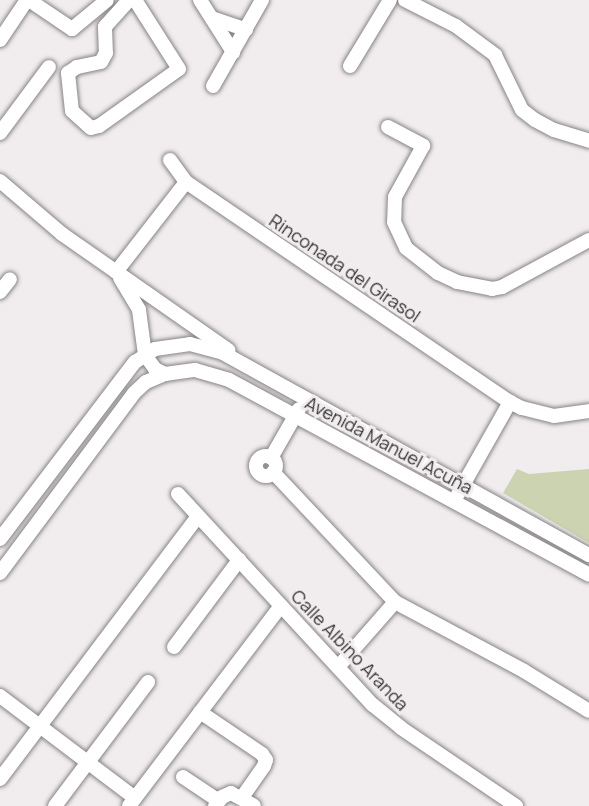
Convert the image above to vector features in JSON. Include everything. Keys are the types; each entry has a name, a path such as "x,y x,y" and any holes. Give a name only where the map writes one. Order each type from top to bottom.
{"street":[{"path":"0,40 28,0 72,30 107,0"},
{"path":"129,0 105,27 106,53 101,62 77,67 68,74 72,111 91,128 99,126 179,69 135,0"},
{"path":"200,0 233,52"},
{"path":"213,86 262,0"},
{"path":"350,66 390,0"},
{"path":"405,0 456,27 495,55 522,110 535,120 554,130 589,141"},
{"path":"212,18 246,30"},
{"path":"0,133 49,67"},
{"path":"388,127 423,146 395,197 394,222 406,248 438,273 457,282 492,289 502,287 589,240"},
{"name":"Rinconada del Girasol","path":"170,160 186,182 510,402 522,408 554,416 589,411"},
{"path":"0,181 62,234 116,272 204,340"},
{"path":"116,272 186,182"},
{"path":"116,272 139,310 145,355 155,369 165,374"},
{"path":"0,292 10,279"},
{"path":"0,539 126,372 145,355 172,345 204,340"},
{"path":"195,370 204,340"},
{"name":"Avenida Manuel Acuña","path":"204,340 305,399 589,555"},
{"name":"Avenida Manuel Acuña","path":"165,374 195,370 229,380 589,575"},
{"path":"0,573 134,393 146,382 165,374"},
{"path":"305,399 272,458 262,457 256,464 259,474 269,475 273,472 395,602 524,671 589,711"},
{"path":"454,501 510,402"},
{"name":"Calle Albino Aranda","path":"178,495 373,705 401,728 516,806"},
{"path":"0,779 198,516"},
{"path":"174,647 239,560"},
{"path":"338,667 395,602"},
{"path":"0,696 88,762 132,802 281,606"},
{"path":"55,806 148,682"},
{"path":"183,777 220,800 248,802 266,760 262,754 200,712"}],"green space":[{"path":"517,469 529,474 589,469 589,543 503,493"}]}
